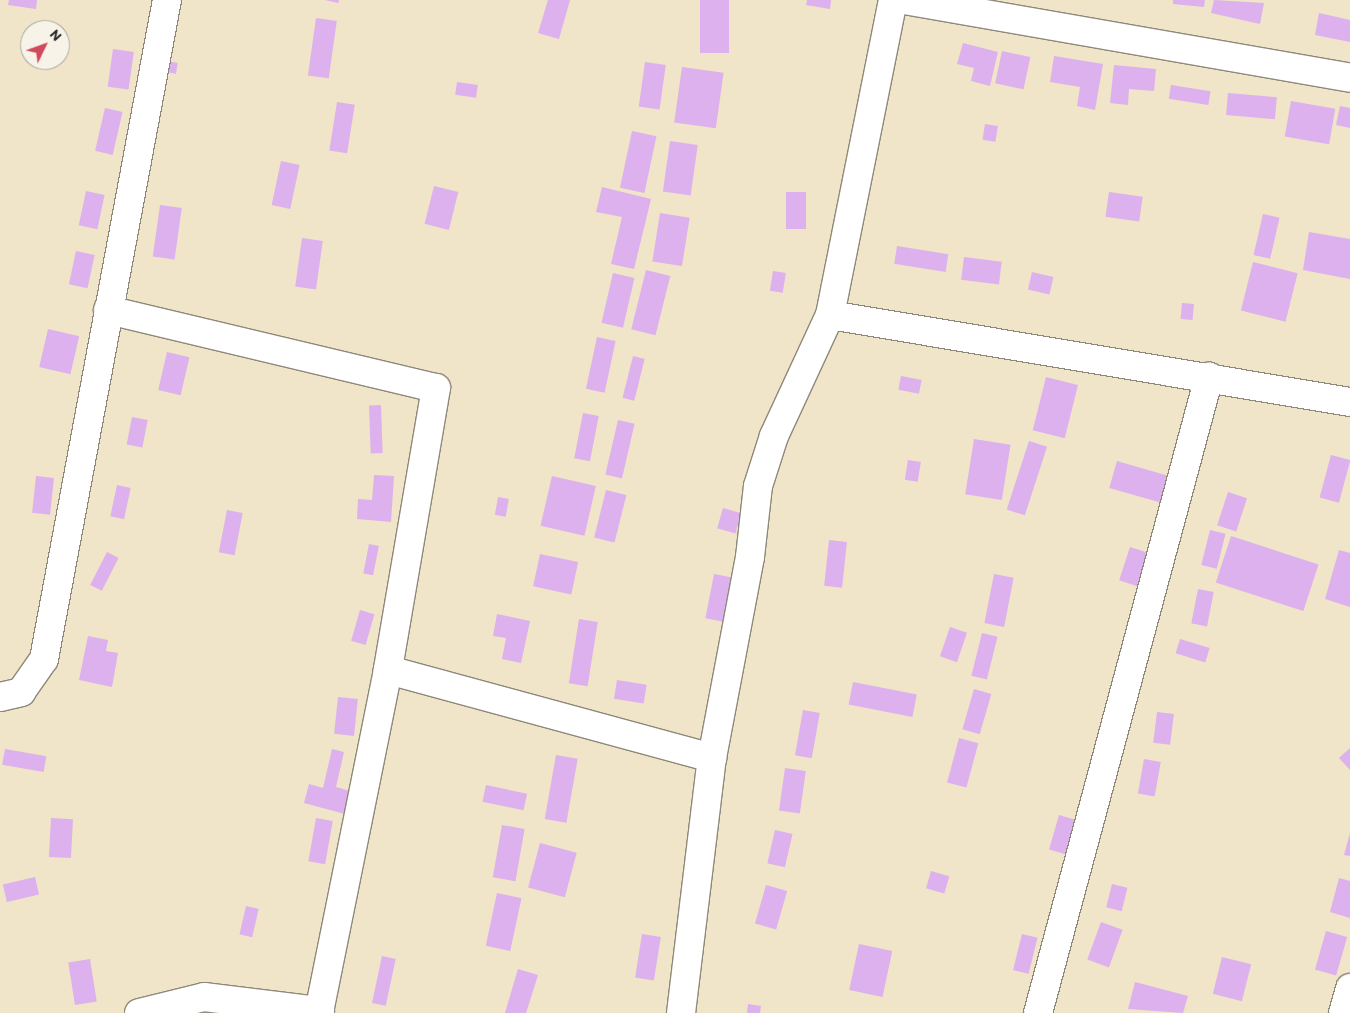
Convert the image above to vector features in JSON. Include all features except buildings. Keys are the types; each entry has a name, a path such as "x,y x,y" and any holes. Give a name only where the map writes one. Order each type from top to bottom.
{"street":[{"path":"0,697 21,692 44,659 167,0"},
{"path":"681,1013 712,758 750,558 758,486 774,436 830,315 893,0"},
{"path":"905,0 1350,78"},
{"path":"108,310 436,388 388,670 320,1012 204,997 139,1013"},
{"path":"830,315 1350,402"},
{"path":"1038,1013 1208,377"},
{"path":"388,670 712,758"},
{"path":"1343,1013 1350,988"}]}
